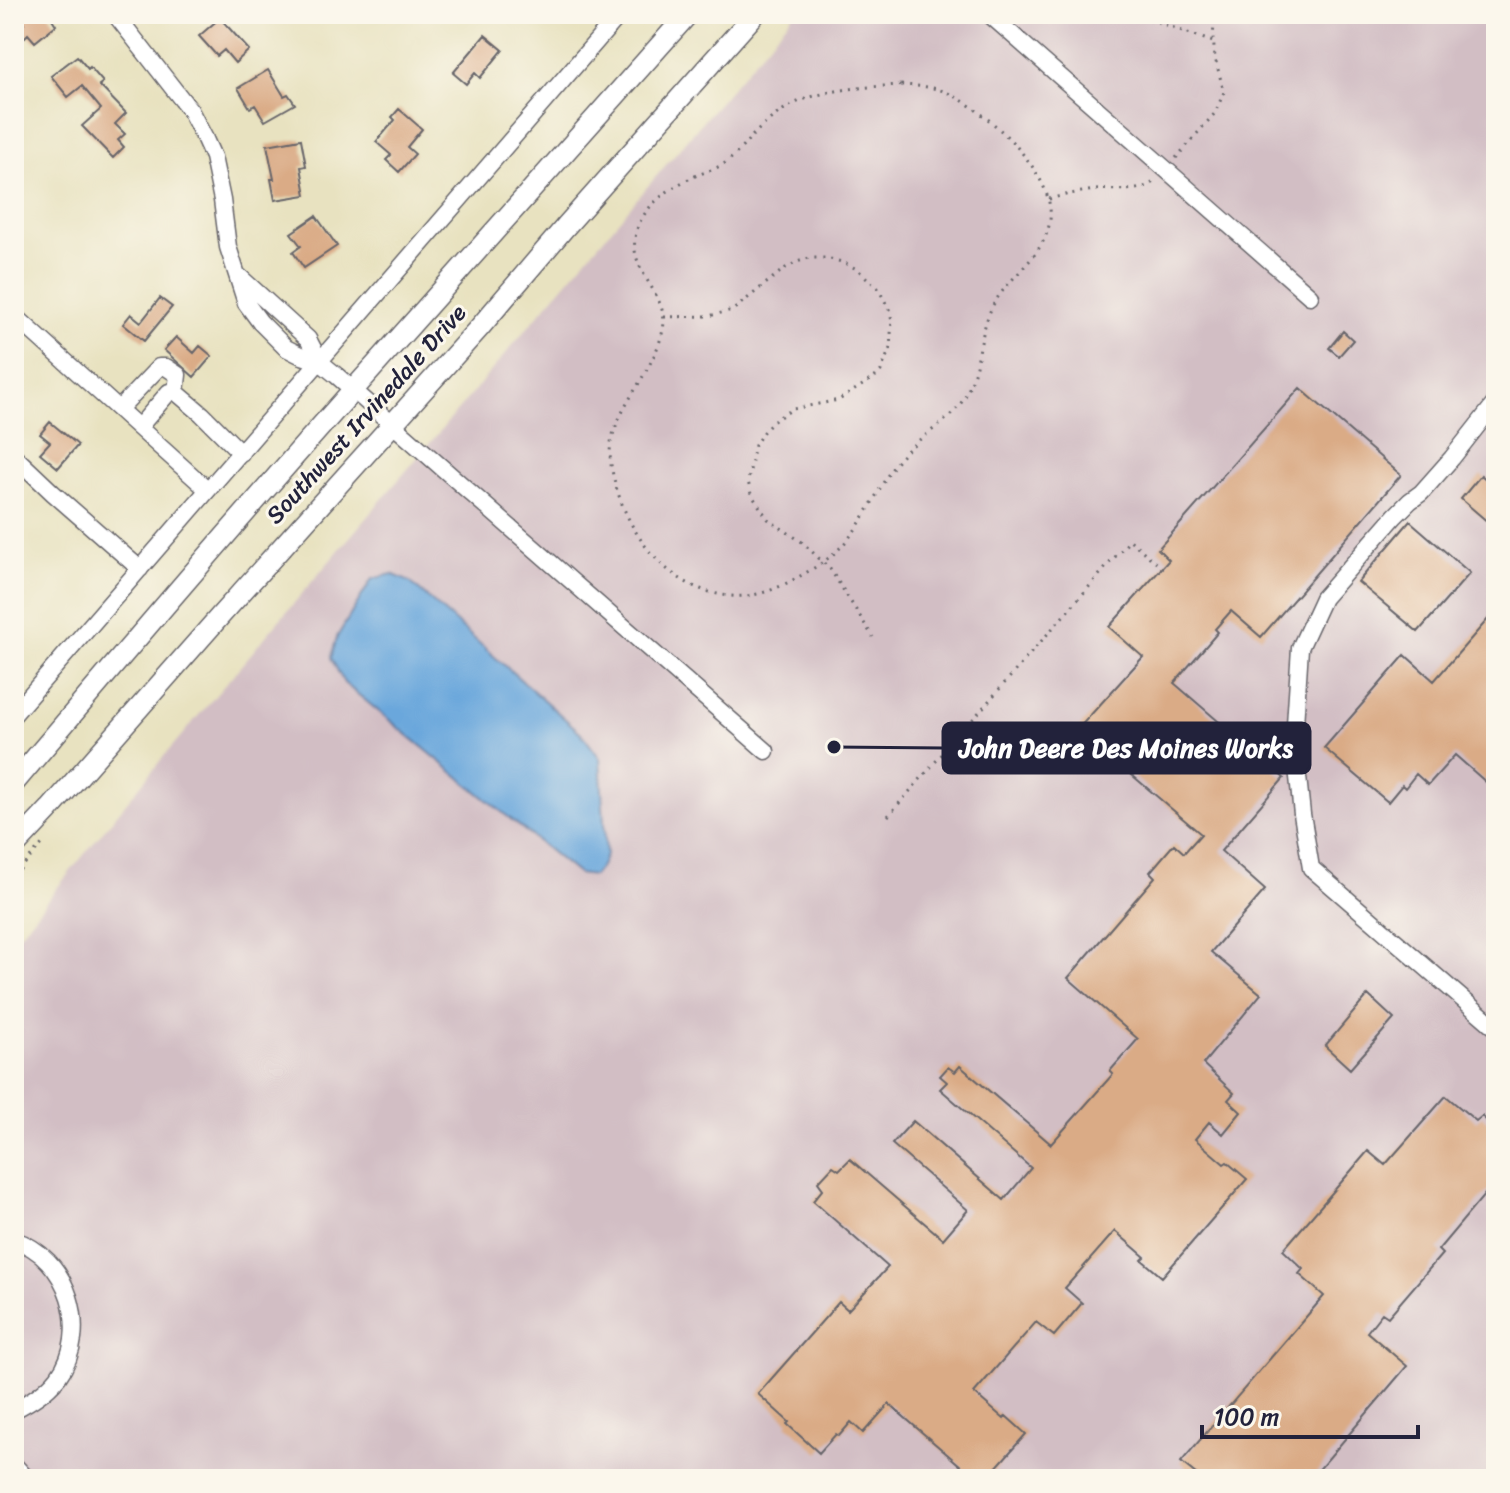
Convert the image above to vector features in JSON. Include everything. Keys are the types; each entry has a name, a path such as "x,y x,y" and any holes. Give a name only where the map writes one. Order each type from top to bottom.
{"main road":[{"name":"Southwest Irvinedale Drive","path":"14,783 129,646 353,390 688,14"},
{"name":"Southwest Irvinedale Drive","path":"14,847 480,327 755,14"}],"street":[{"path":"115,14 190,110 204,137 213,157 228,247 239,276 308,339 320,362 766,751"},
{"path":"14,714 620,14"},
{"path":"989,14 1310,296"},
{"path":"14,315 208,490"},
{"path":"119,409 159,367 166,367 178,375 176,392"},
{"path":"139,427 169,392 176,392 241,453"},
{"path":"1496,402 1452,458 1421,493 1395,516 1323,598 1300,648 1294,740 1311,868 1496,1028"},
{"path":"14,456 140,569"},
{"path":"14,1240 24,1243 49,1261 66,1287 74,1316 72,1347 59,1375 38,1398 14,1410"},
{"path":"14,1465 27,1479"}],"path":[{"path":"1135,14 1213,42 1215,14"},
{"path":"924,86 958,99 1008,137 1034,170 1049,199 1050,224 1033,257 1006,287 987,318 965,397 948,418 905,452 856,528 825,563 769,591 733,596 708,591 682,580 665,567 633,528 613,477 610,442 623,412 652,362 664,327 659,302 636,256 635,239 647,211 674,186 729,160 776,114 804,99 844,90 924,86"},
{"path":"664,317 709,316 733,310 784,269 809,258 842,262 857,269 878,288 892,320 890,348 881,371 839,400 793,409 776,419 755,445 748,481 751,494 768,519 802,542 825,563 873,637"},
{"path":"888,816 1130,540 1162,568"}],"shaded area":[{"path":"794,14 1496,14 1496,1479 14,1479 14,941 165,755"}],"water":[{"path":"392,574 410,582 581,733 600,758 606,855 593,876 578,874 344,683 331,658 337,637 372,579"}],"building":[{"path":"17,14 49,14 56,25 35,42 28,34 23,39 16,30 24,23"},
{"path":"220,18 249,50 235,63 224,50 217,56 199,36"},
{"path":"485,35 503,50 480,78 475,73 466,84 453,73"},
{"path":"77,56 103,82 99,85 126,113 115,124 125,134 118,140 124,147 113,158 82,126 101,109 82,86 68,97 51,76"},
{"path":"268,70 284,96 288,94 295,104 265,121 255,105 250,108 238,88"},
{"path":"399,109 422,129 407,147 415,154 399,172 386,160 391,155 376,142 395,120 392,117"},
{"path":"301,139 306,166 301,167 306,195 275,200 267,145"},
{"path":"316,216 337,246 304,268 293,252 301,246 291,233"},
{"path":"160,298 172,307 144,341 123,324 131,314 141,322"},
{"path":"1343,331 1353,340 1339,356 1329,348"},
{"path":"176,337 194,353 200,346 212,356 194,377 164,350"},
{"path":"1300,388 1401,475 1261,637 1231,611 1215,629 1218,632 1174,683 1284,778 1221,851 1265,890 1211,952 1261,994 1203,1064 1234,1093 1228,1100 1241,1112 1223,1134 1209,1122 1195,1139 1247,1179 1162,1277 1142,1260 1145,1257 1115,1231 1065,1288 1082,1303 1054,1336 1036,1322 974,1393 1026,1434 986,1479 971,1479 960,1470 962,1467 889,1404 863,1433 851,1422 819,1453 758,1394 839,1302 848,1310 888,1267 813,1201 823,1189 818,1182 833,1166 839,1170 850,1159 943,1239 968,1210 892,1144 913,1121 1004,1200 1031,1168 940,1089 947,1082 940,1076 948,1067 955,1072 960,1066 1051,1144 1113,1074 1110,1071 1138,1039 1068,978 1155,877 1150,872 1174,844 1184,853 1201,834 1078,729 1143,657 1109,627 1169,560 1158,549"},
{"path":"50,422 78,445 58,468 40,453 50,442 40,434"},
{"path":"1481,475 1496,488 1496,529 1461,499"},
{"path":"1410,521 1470,573 1418,632 1358,582"},
{"path":"1496,610 1496,791 1455,755 1428,785 1416,774 1388,802 1324,748 1405,655 1434,681"},
{"path":"1368,995 1394,1019 1350,1069 1325,1046"},
{"path":"1446,1096 1476,1121 1482,1116 1492,1126 1488,1131 1496,1138 1496,1181 1438,1250 1442,1254 1388,1317 1382,1313 1367,1332 1407,1366 1311,1479 1202,1479 1181,1462 1324,1296 1299,1274 1303,1269 1283,1250 1368,1151 1385,1165"}],"place":[{"name":"John Deere Des Moines Works","path":"834,747"}]}
